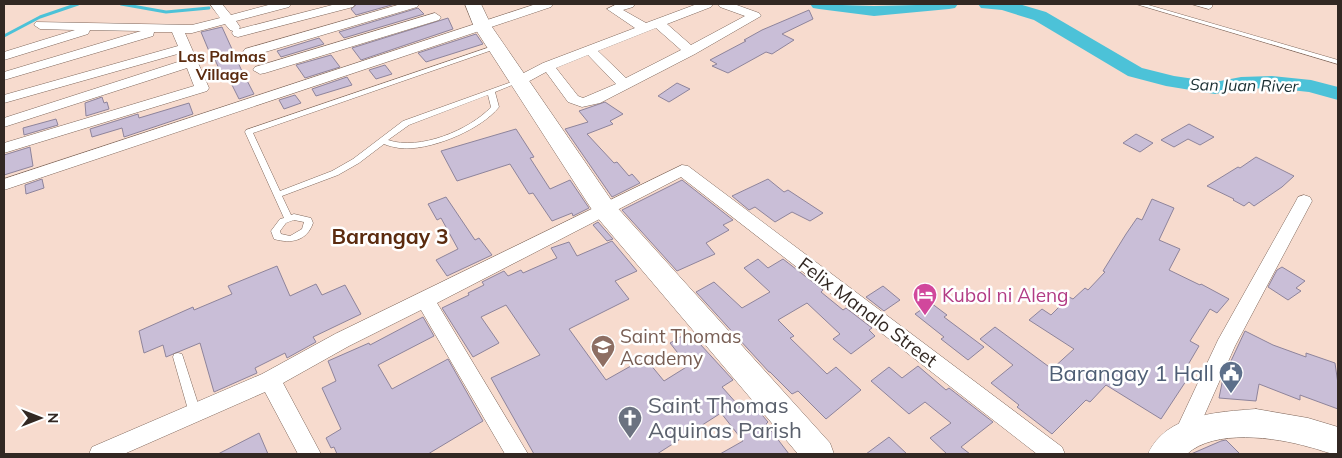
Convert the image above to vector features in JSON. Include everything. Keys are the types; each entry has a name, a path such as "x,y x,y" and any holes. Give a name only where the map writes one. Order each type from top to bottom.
{"main road":[{"path":"473,4 482,27 605,210 818,454"},
{"path":"1174,445 1215,426 1256,423 1308,432 1338,442"}],"street":[{"path":"216,4 238,32 265,83"},
{"path":"40,25 192,29 285,4"},
{"path":"238,32 349,4"},
{"path":"250,52 413,4"},
{"path":"425,4 451,37"},
{"path":"265,83 451,37 482,27 515,10 546,4"},
{"path":"629,4 613,9 651,25 690,52"},
{"path":"519,81 548,66 707,4"},
{"path":"548,66 573,99 582,103 595,100 690,52 755,16 724,4"},
{"path":"4,185 435,17"},
{"path":"4,56 100,26"},
{"path":"4,76 162,29"},
{"path":"4,148 202,88 176,29"},
{"path":"4,99 184,48"},
{"path":"590,50 625,85"},
{"path":"4,123 192,62"},
{"name":"Felix Manalo Street","path":"605,210 682,170 1054,454"},
{"path":"1174,445 1246,306 1304,201"},
{"path":"100,454 270,380 342,340 605,210"},
{"path":"425,300 517,454"},
{"path":"270,380 310,454"}],"lane":[{"path":"1139,4 1338,62"},
{"path":"1194,4 1209,7 1209,4"},
{"path":"288,218 248,132 496,47"},
{"path":"278,195 334,173 356,161 406,123 519,81"},
{"path":"383,141 401,146 430,142 460,132 490,115 495,107 491,92"},
{"path":"178,357 195,413"}],"building":[{"path":"357,4 395,4 356,15 351,9"},
{"path":"418,8 424,14 344,38 339,32"},
{"path":"809,10 813,19 782,34 794,40 772,54 766,52 728,73 712,66 717,64 710,60 746,41 744,40 762,30"},
{"path":"448,18 453,29 361,60 352,48"},
{"path":"222,27 254,94 239,99 228,77 223,78 213,55 211,56 201,32"},
{"path":"476,34 483,44 426,62 418,53"},
{"path":"319,38 324,44 281,57 277,51"},
{"path":"331,55 340,67 305,78 296,65"},
{"path":"385,65 392,74 376,79 369,70"},
{"path":"347,77 352,85 316,96 312,89"},
{"path":"677,83 690,89 669,102 658,96"},
{"path":"295,95 301,103 284,109 279,100"},
{"path":"102,97 104,103 107,102 109,109 86,116 85,103"},
{"path":"605,102 623,114 610,121 613,124 587,134 614,163 617,162 629,176 632,174 640,183 612,197 565,129 588,122 579,111"},
{"path":"189,103 193,114 124,137 122,128 92,137 90,129 138,114 139,118"},
{"path":"56,119 58,125 24,135 23,128"},
{"path":"1189,124 1214,137 1200,145 1188,139 1174,147 1161,140"},
{"path":"516,129 534,157 530,158 550,189 570,180 589,208 573,216 572,213 552,221 533,193 529,194 510,164 457,181 441,151"},
{"path":"1136,134 1153,143 1140,152 1123,143"},
{"path":"30,147 33,166 4,175 4,155"},
{"path":"1256,157 1294,176 1282,187 1254,206 1249,202 1244,206 1207,186 1238,167 1240,168"},
{"path":"42,179 44,188 26,194 25,185"},
{"path":"768,179 784,192 788,190 823,213 810,221 792,212 775,222 755,207 749,210 732,196"},
{"path":"682,180 733,220 723,225 729,230 706,243 715,254 677,271 622,210"},
{"path":"446,197 475,240 479,238 492,255 447,276 436,260 458,249 441,218 437,220 428,204"},
{"path":"1152,199 1174,208 1159,240 1180,249 1169,270 1229,299 1217,313 1210,309 1190,341 1199,346 1182,375 1188,378 1161,419 1106,385 1090,402 1086,400 1052,434 1017,407 1019,405 991,383 1013,365 980,339 995,327 1052,369 1074,349 1029,320 1042,309 1051,315 1069,297 1073,299 1085,288 1088,290 1105,272 1103,271 1137,218 1142,220"},
{"path":"598,222 613,239 607,241 593,225"},
{"name":"Saint Thomas Academy","path":"612,241 637,271 615,281 629,299 569,329 606,380 645,358 664,381 688,366 670,343 689,332 733,380 722,387 747,415 757,409 789,454 720,454 743,441 721,413 657,454 534,454 491,378 540,355 506,305 481,317 499,343 473,357 442,308 469,295 468,293 484,285 482,282 504,271 508,276 521,270 523,273 557,258 551,248 569,242 577,256"},
{"path":"758,259 768,268 783,259 823,290 821,292 843,310 846,308 872,328 869,330 875,336 851,354 833,339 840,334 807,303 778,320 794,336 790,338 827,374 836,367 861,390 826,419 798,391 792,394 769,372 696,292 714,282 742,308 770,292 744,268"},
{"path":"277,266 290,296 316,284 322,295 345,285 361,314 313,337 316,342 287,358 285,353 255,368 257,373 214,392 200,343 166,357 163,345 144,353 139,331 193,307 194,310 232,294 228,286"},
{"path":"1282,267 1305,281 1296,288 1301,291 1288,300 1268,287 1277,270"},
{"path":"883,286 900,300 884,311 866,297"},
{"path":"931,303 947,315 944,317 984,347 968,360 941,339 944,337 915,314"},
{"path":"423,317 434,336 378,365 392,389 448,359 483,421 428,454 337,454 334,447 331,448 326,438 341,429 322,388 336,381 328,361 369,343 370,345"},
{"path":"1245,331 1273,345 1306,357 1306,353 1335,363 1338,384 1338,409 1300,395 1300,400 1259,384 1256,401 1219,398 1223,378"},
{"path":"918,366 946,390 949,388 993,422 961,447 970,454 947,454 930,438 951,423 925,402 909,414 871,381 889,367 902,378"},
{"path":"259,433 268,454 218,454"},
{"path":"889,437 907,454 866,454"},
{"path":"1226,440 1240,454 1191,454 1221,441"}],"waterway":[{"path":"4,36 40,17 78,4"},
{"path":"121,4 166,12 209,8"},
{"name":"San Juan River","path":"819,4 874,11 949,4"},
{"name":"San Juan River","path":"987,4 1004,5 1040,16 1135,72 1173,82 1215,88 1241,83 1272,82 1311,86 1338,94"}],"place":[{"name":"Kubol ni Aleng","path":"925,316"},
{"name":"Saint Thomas Academy","path":"603,368"},
{"name":"Barangay 1 Hall","path":"1231,394"},
{"name":"Saint Thomas Aquinas Parish","path":"630,439"}],"district":[{"name":"Las Palmas Village","path":"222,65"},
{"name":"Barangay 3","path":"390,237"}]}
